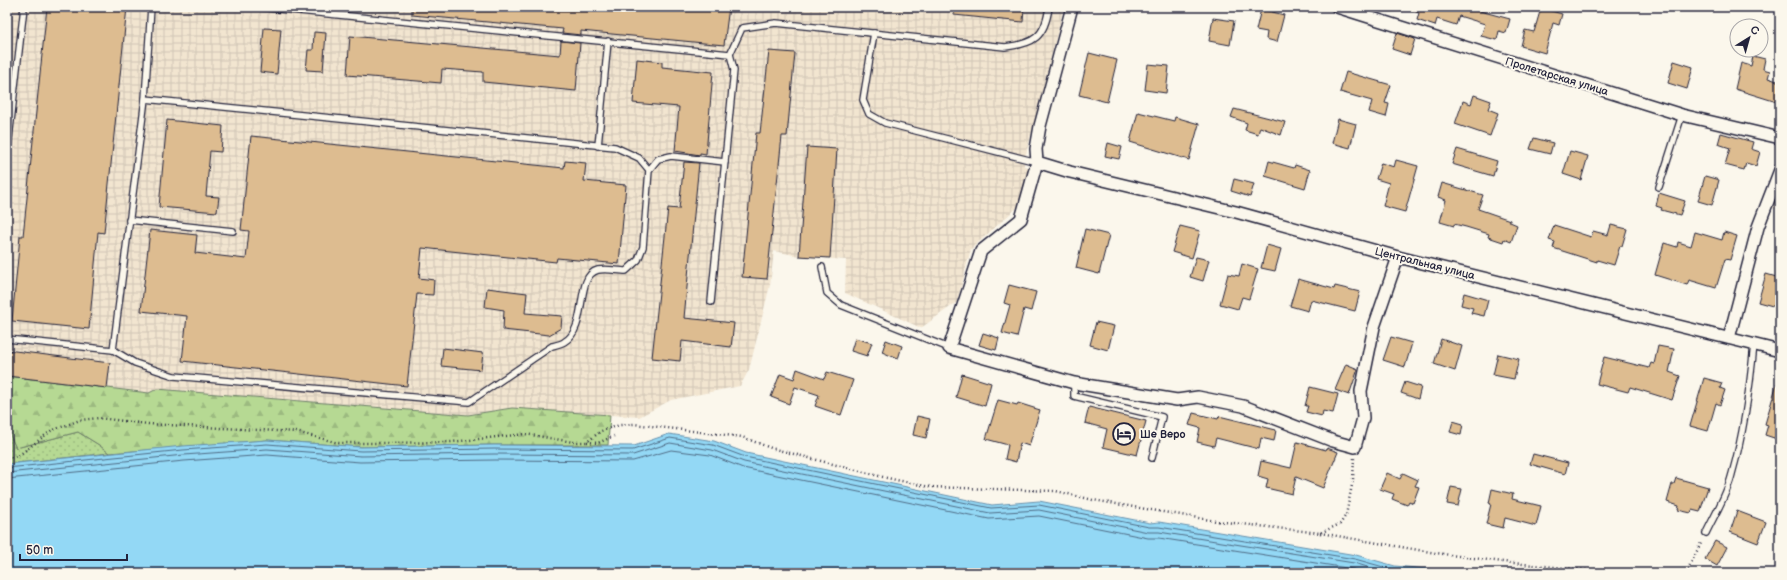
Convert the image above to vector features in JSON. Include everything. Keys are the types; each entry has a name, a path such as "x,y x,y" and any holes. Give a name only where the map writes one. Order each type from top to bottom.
{"street":[{"path":"1072,7 1040,126 1036,149 1037,162 1021,219 981,251 950,348 1074,382 1177,400 1198,397 1243,406 1334,441 1355,447 1362,418 1361,391 1374,327 1398,257"},
{"name":"Пролетарская улица","path":"1336,7 1682,115 1780,138"},
{"name":"Центральная улица","path":"1037,162 1070,172 1236,212 1398,257 1780,351"},
{"path":"1729,338 1758,227 1780,170"}],"lane":[{"path":"7,156 24,7"},
{"path":"113,350 145,99 151,7"},
{"path":"258,7 730,54"},
{"path":"711,302 734,70 730,54 742,28 776,23 1005,47 1021,46 1033,40 1044,30 1049,7"},
{"path":"874,33 863,100 869,114 885,123 1037,162"},
{"path":"598,146 608,42"},
{"path":"145,99 615,147 639,158 649,170"},
{"path":"1659,187 1682,115"},
{"path":"7,339 113,350 135,363 174,376 469,402 552,346 564,343 573,334 578,323 584,285 590,275 598,270 626,271 638,260 643,247 649,170 658,159 671,156 725,162"},
{"path":"129,220 233,232"},
{"path":"822,267 828,293 841,305 950,348"},
{"path":"1706,533 1721,503 1732,475 1746,410 1754,344"},
{"path":"1074,382 1074,396 1162,417 1152,458"}],"path":[{"path":"7,458 18,456 51,431 80,420 99,418 148,424 296,432 339,443 451,442 525,434 573,442 598,443 614,436"},
{"path":"587,442 601,430 620,425 650,425 742,437 771,448 887,478 930,487 1056,491 1093,500 1216,521 1320,532 1436,553 1503,562 1617,573"},
{"path":"1320,532 1340,524 1346,515 1352,480 1355,447"},
{"path":"1686,573 1706,533"}],"shaded area":[{"path":"7,7 1064,7 1025,158 1024,166 1031,168 1020,205 971,249 957,302 921,328 845,293 846,260 799,256 774,251 770,285 749,370 740,386 671,400 639,417 512,408 468,415 157,389 149,393 7,376"},
{"path":"1780,182 1780,210 1770,207"}],"green space":[{"path":"7,376 149,393 157,389 468,415 512,408 610,415 608,445 361,447 267,440 109,453 78,432 16,448 7,428"},
{"path":"7,428 16,448 78,432 109,453 7,464"}],"water":[{"path":"669,434 714,441 746,453 992,505 1039,501 1150,523 1159,522 1356,555 1395,566 1471,573 7,573 7,464 183,446 267,440 361,447 494,445 634,446"}],"building":[{"path":"47,7 127,7 104,233 98,232 89,329 12,321 20,236 23,236"},
{"path":"412,7 729,7 724,45 581,31 581,35 562,33 563,29 412,15"},
{"path":"954,7 1024,7 1023,22 954,15"},
{"path":"1408,7 1481,7 1480,11 1510,19 1506,33 1499,31 1497,40 1481,36 1485,24 1459,16 1456,25 1437,19 1435,26 1417,20 1419,13 1408,9"},
{"path":"1541,8 1562,14 1559,25 1553,23 1545,53 1521,46 1525,30 1534,32"},
{"path":"1261,9 1284,15 1277,42 1266,39 1267,32 1256,30"},
{"path":"1213,18 1234,21 1230,45 1209,41"},
{"path":"264,28 281,29 277,74 260,72"},
{"path":"314,32 326,33 323,71 306,70 308,50 313,50"},
{"path":"1397,33 1415,39 1410,55 1392,49"},
{"path":"350,36 560,55 561,41 580,43 576,91 483,82 483,72 442,69 441,83 347,75"},
{"path":"769,51 795,53 787,136 782,136 767,279 742,277 756,133 760,133"},
{"path":"1089,53 1117,60 1107,102 1079,95"},
{"path":"1753,58 1765,59 1763,69 1770,71 1768,78 1780,82 1780,103 1735,89 1741,63 1751,66"},
{"path":"637,59 662,62 662,67 713,72 706,154 700,153 700,155 675,151 679,107 633,103"},
{"path":"1674,61 1693,67 1687,89 1668,83"},
{"path":"1148,64 1169,66 1166,93 1145,90"},
{"path":"1346,72 1391,85 1385,103 1389,104 1386,117 1369,112 1372,101 1340,92"},
{"path":"1474,95 1491,101 1488,109 1498,113 1490,136 1455,124 1463,101 1471,104"},
{"path":"1234,109 1285,122 1281,135 1260,127 1258,134 1245,130 1247,123 1231,117"},
{"path":"1138,112 1174,121 1175,117 1199,124 1189,160 1130,142"},
{"path":"1338,119 1356,124 1350,148 1332,143"},
{"path":"167,120 223,126 221,152 210,151 206,196 219,197 217,212 159,207"},
{"path":"1721,133 1753,142 1751,149 1760,152 1756,166 1746,163 1744,170 1725,165 1730,148 1718,144"},
{"path":"251,136 564,168 565,161 586,163 584,181 626,185 619,264 557,258 556,262 422,248 419,278 434,280 433,295 417,294 407,386 182,361 187,316 141,311 150,230 197,235 195,253 246,259 249,231 241,230"},
{"path":"1534,138 1553,143 1550,154 1530,149"},
{"path":"1108,143 1122,147 1119,159 1105,156"},
{"path":"807,147 837,149 830,258 799,256"},
{"path":"1457,149 1497,161 1493,176 1452,164"},
{"path":"1570,151 1588,156 1581,180 1563,174"},
{"path":"1396,160 1418,166 1405,212 1383,206 1389,183 1376,179 1381,163 1394,167"},
{"path":"1269,161 1294,168 1295,165 1310,170 1305,188 1265,176"},
{"path":"684,162 699,163 684,318 734,323 731,347 682,341 680,361 652,358 668,208 679,209"},
{"path":"1705,176 1719,180 1712,205 1698,201"},
{"path":"1234,179 1254,184 1250,197 1231,191"},
{"path":"1442,183 1483,195 1478,209 1510,220 1510,222 1517,225 1511,242 1504,239 1503,242 1488,237 1489,234 1466,227 1454,224 1454,226 1440,222 1446,200 1438,197"},
{"path":"1659,193 1685,201 1680,215 1661,210 1662,208 1656,206"},
{"path":"1554,225 1591,237 1593,231 1608,235 1611,225 1627,229 1614,265 1597,260 1597,262 1553,248 1555,242 1549,240"},
{"path":"1180,226 1200,231 1192,258 1172,252"},
{"path":"1085,229 1109,235 1099,274 1076,268"},
{"path":"1695,232 1722,240 1724,232 1737,236 1730,260 1725,259 1716,288 1689,280 1687,285 1655,275 1664,243 1677,247 1678,242 1691,246"},
{"path":"1267,245 1281,249 1275,271 1261,268"},
{"path":"1196,257 1209,260 1203,281 1190,277"},
{"path":"1242,264 1258,269 1249,299 1242,297 1238,309 1220,304 1228,274 1239,276"},
{"path":"1766,274 1780,278 1780,308 1758,302"},
{"path":"1298,279 1334,289 1335,286 1360,292 1355,311 1311,300 1308,311 1290,306"},
{"path":"1009,285 1036,292 1031,311 1024,309 1017,337 1002,333 1010,305 1004,303"},
{"path":"487,288 527,293 525,313 562,316 561,328 549,335 503,330 504,310 485,307"},
{"path":"1464,293 1488,300 1484,316 1471,313 1473,308 1461,305"},
{"path":"1096,322 1114,326 1108,350 1090,345"},
{"path":"983,333 999,338 996,350 979,345"},
{"path":"1391,337 1412,343 1405,367 1383,360"},
{"path":"855,338 872,343 867,356 851,351"},
{"path":"1441,339 1462,346 1455,371 1434,364"},
{"path":"886,340 902,346 898,359 882,352"},
{"path":"1658,346 1674,349 1669,372 1680,376 1672,400 1630,387 1628,392 1597,384 1604,357 1649,368 1651,363 1654,364"},
{"path":"443,348 483,353 481,370 441,366"},
{"path":"7,350 110,363 107,388 7,376"},
{"path":"1498,354 1519,359 1514,379 1493,375"},
{"path":"1346,364 1358,369 1349,395 1335,390"},
{"path":"797,369 824,379 827,372 853,380 841,415 815,406 819,395 795,387 789,404 771,397 780,374 794,379"},
{"path":"962,374 991,383 985,406 956,397"},
{"path":"1704,378 1722,383 1720,388 1725,390 1720,405 1716,403 1708,431 1690,426"},
{"path":"1405,382 1421,387 1418,399 1401,393"},
{"path":"1777,383 1780,383 1780,440 1765,435 1768,425 1765,424"},
{"path":"1310,387 1338,394 1333,413 1323,411 1322,416 1306,412 1308,406 1305,406"},
{"path":"998,400 1017,405 1018,403 1040,410 1029,446 1020,443 1016,462 1005,459 1008,445 986,439"},
{"name":"Ше Веро","path":"1089,407 1146,421 1137,455 1103,447 1107,429 1085,423"},
{"path":"1193,413 1218,419 1219,416 1276,430 1274,441 1261,438 1259,449 1216,438 1214,446 1197,442 1200,428 1189,425"},
{"path":"917,416 930,419 926,438 913,435"},
{"path":"1453,421 1463,424 1461,435 1450,432"},
{"path":"1297,442 1326,450 1327,448 1338,452 1323,488 1296,477 1292,494 1266,488 1268,479 1258,476 1261,461 1291,468"},
{"path":"1533,454 1568,463 1565,474 1530,464"},
{"path":"1387,473 1400,479 1403,473 1418,480 1415,486 1419,487 1413,503 1409,501 1407,505 1392,499 1394,494 1380,489"},
{"path":"1676,478 1708,487 1700,512 1692,510 1691,513 1678,510 1679,506 1667,502 1672,484 1674,484"},
{"path":"1451,487 1462,489 1458,506 1447,504"},
{"path":"1492,489 1513,494 1512,499 1541,506 1536,526 1505,518 1503,528 1486,524 1491,504 1489,503"},
{"path":"1737,511 1766,522 1758,543 1730,532"},
{"path":"1715,541 1727,547 1717,566 1705,559"}],"place":[{"name":"Ше Веро","path":"1124,434"}]}
